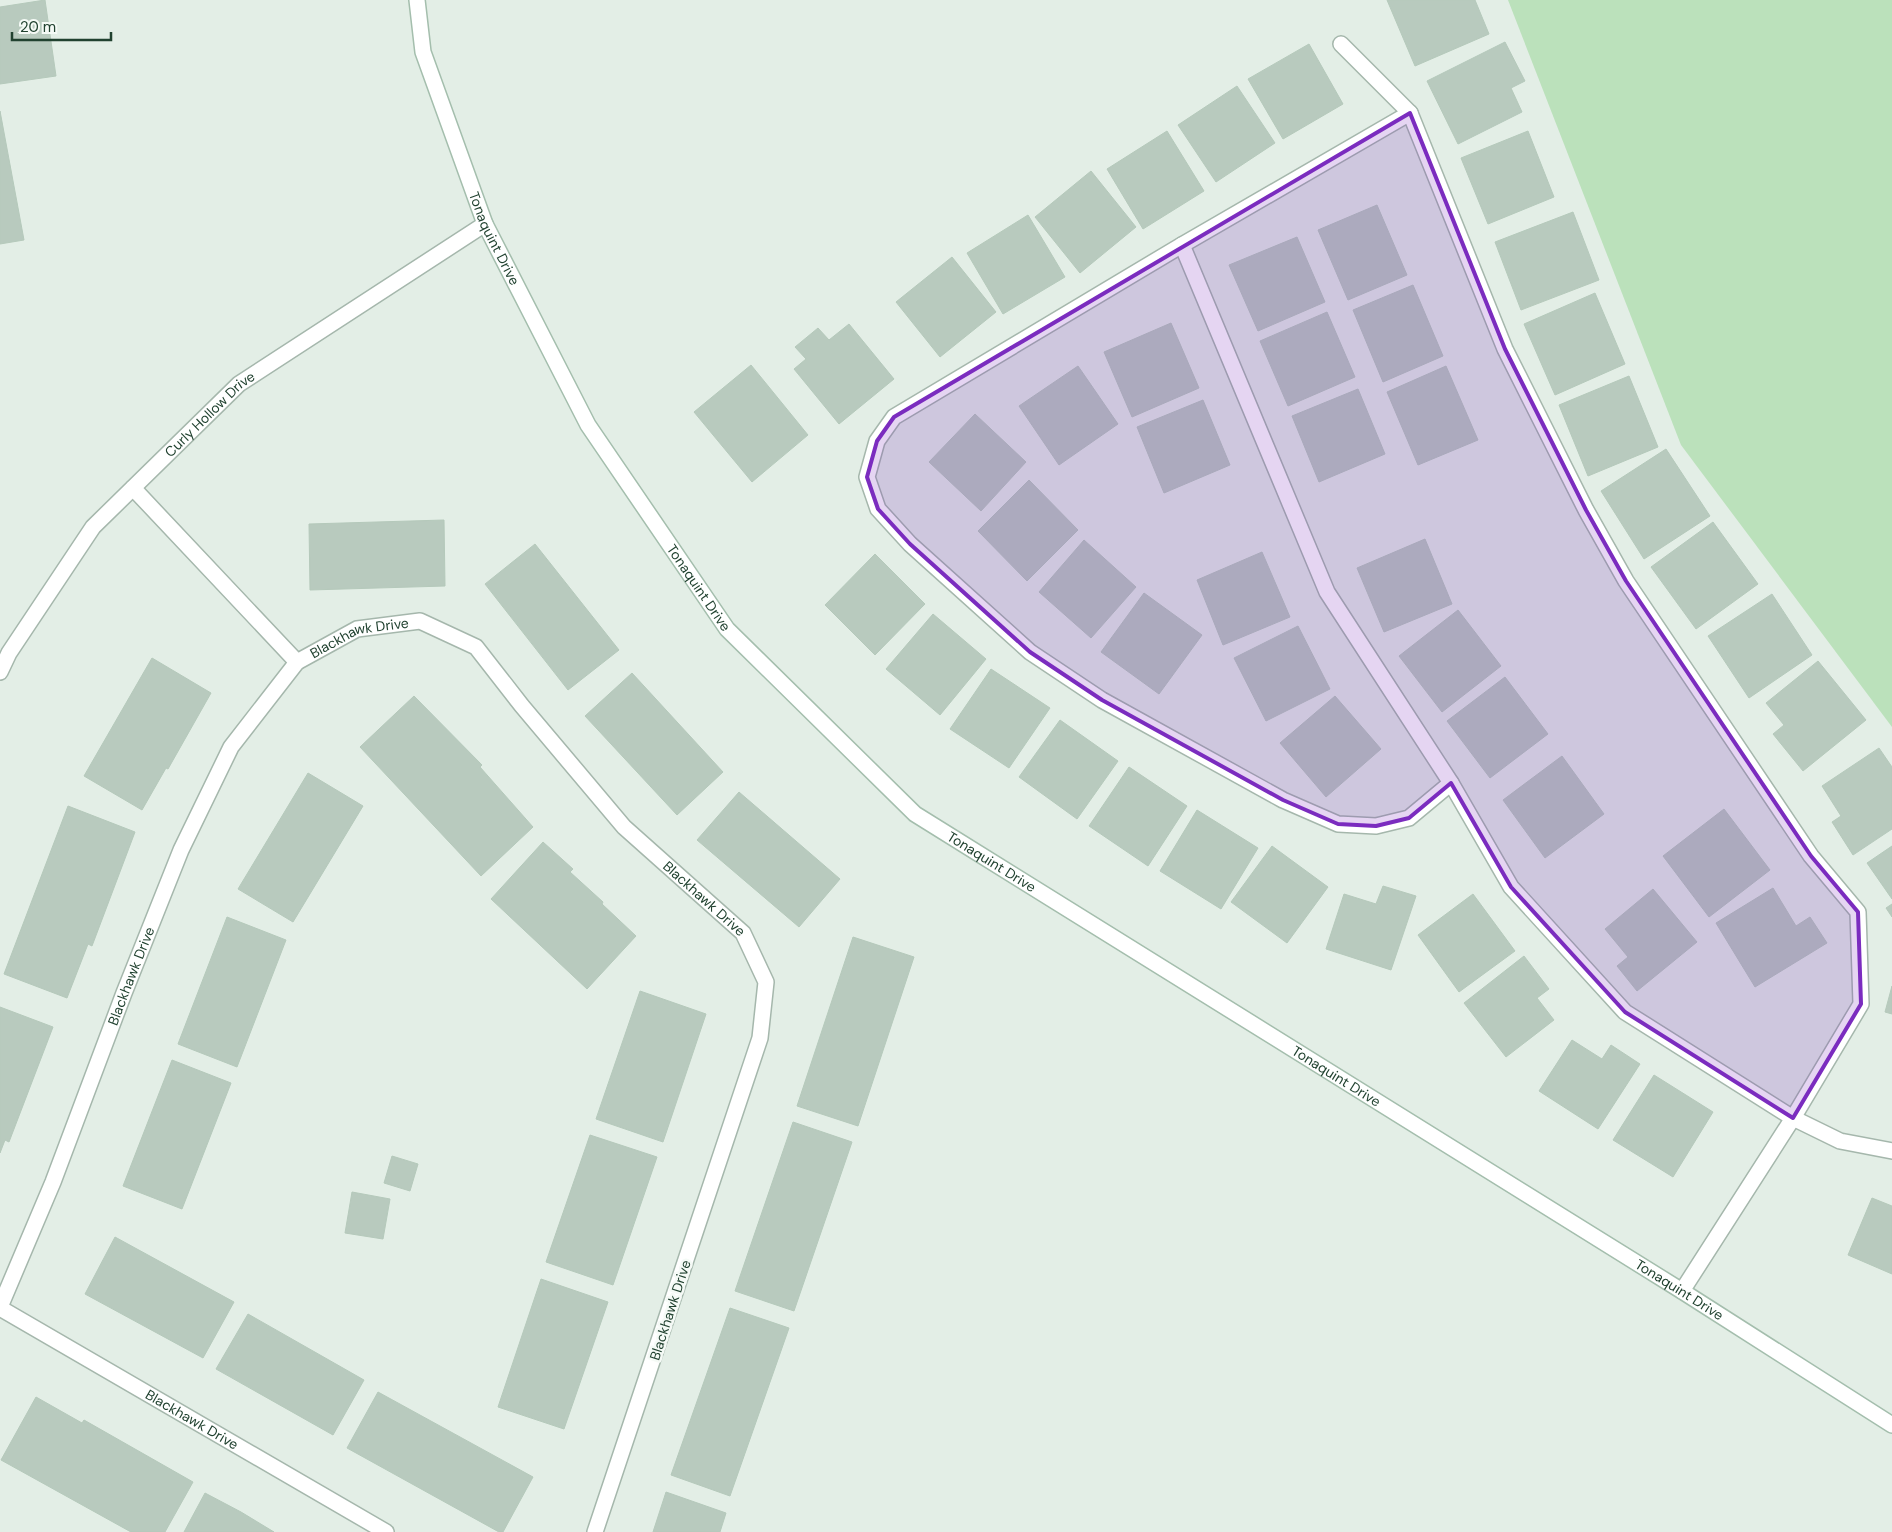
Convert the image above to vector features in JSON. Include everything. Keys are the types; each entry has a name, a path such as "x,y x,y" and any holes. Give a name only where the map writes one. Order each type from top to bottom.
{"street":[{"name":"Tonaquint Drive","path":"418,0 423,52 485,224 588,425 727,629 915,814 1682,1291 1892,1425"},
{"path":"1341,44 1410,113 1505,350 1586,510 1626,581 1811,856 1858,912 1861,1004 1793,1118 1682,1291"},
{"path":"1410,113 1182,245 894,417 877,441 867,477 878,509 910,544 1030,652 1102,700 1283,800 1338,824 1376,826 1408,818 1451,783"},
{"name":"Curly Hollow Drive","path":"0,672 9,653 93,527 239,384 485,224"},
{"path":"1182,245 1328,592 1451,783 1511,887 1625,1012 1793,1118 1840,1141 1892,1151"},
{"name":"Blackhawk Drive","path":"133,488 297,662"},
{"name":"Blackhawk Drive","path":"386,1532 0,1308 53,1182 124,993 181,850 231,747 297,662 357,629 420,621 476,647 522,706 624,827 743,933 766,982 760,1038 596,1532"}],"highlighted area":[{"path":"1410,113 1505,349 1586,510 1626,581 1811,856 1858,912 1861,1004 1793,1118 1625,1012 1511,887 1451,783 1409,818 1376,826 1338,824 1283,800 1102,700 1030,652 910,544 878,509 867,477 877,441 894,417"}],"green space":[{"path":"1508,0 1892,0 1892,727 1681,445"}],"building":[{"path":"45,0 56,76 0,84 0,7"},
{"path":"1387,0 1475,0 1489,34 1415,66"},
{"path":"1505,42 1525,81 1511,88 1522,112 1458,144 1427,81"},
{"path":"1309,44 1343,104 1283,139 1248,79"},
{"path":"1237,86 1275,143 1216,182 1178,125"},
{"path":"0,111 24,240 0,244"},
{"path":"1167,131 1204,191 1143,229 1107,169"},
{"path":"1528,131 1554,197 1488,224 1461,158"},
{"path":"1091,171 1136,227 1080,273 1035,217"},
{"path":"1377,205 1407,275 1348,300 1318,230"},
{"path":"1573,212 1599,280 1521,310 1495,242"},
{"path":"1028,215 1065,277 1003,314 967,253"},
{"path":"1297,237 1325,302 1258,331 1229,265"},
{"path":"952,257 996,312 940,357 896,302"},
{"path":"1413,285 1443,356 1383,382 1353,310"},
{"path":"1595,293 1625,364 1555,395 1524,324"},
{"path":"1327,312 1355,377 1288,406 1260,341"},
{"path":"1171,323 1199,388 1132,417 1104,352"},
{"path":"849,324 894,379 839,424 794,369 806,359 795,347 818,328 829,340"},
{"path":"751,365 808,435 752,482 694,412"},
{"path":"1078,366 1118,424 1059,465 1019,406"},
{"path":"1446,366 1478,440 1418,465 1387,392"},
{"path":"1629,376 1658,447 1588,476 1559,405"},
{"path":"1358,389 1385,454 1319,482 1292,416"},
{"path":"1203,400 1230,465 1164,493 1137,427"},
{"path":"975,414 1026,462 981,511 929,462"},
{"path":"1666,449 1710,516 1644,559 1601,491"},
{"path":"1029,480 1078,530 1027,581 978,531"},
{"path":"444,520 445,586 310,590 309,524"},
{"path":"1713,522 1758,584 1696,629 1651,567"},
{"path":"1425,539 1452,604 1384,632 1357,568"},
{"path":"1084,540 1136,587 1091,638 1039,592"},
{"path":"535,544 619,650 568,690 485,584"},
{"path":"1262,552 1290,617 1223,645 1197,580"},
{"path":"875,554 925,604 875,655 825,605"},
{"path":"1144,593 1202,635 1159,694 1101,652"},
{"path":"1772,594 1812,655 1749,698 1708,636"},
{"path":"1458,610 1501,666 1442,712 1399,656"},
{"path":"933,614 986,659 940,715 886,669"},
{"path":"1298,626 1330,689 1266,721 1234,658"},
{"path":"152,658 211,693 168,769 166,768 142,810 84,776"},
{"path":"1818,661 1866,720 1803,771 1773,734 1784,725 1766,703"},
{"path":"991,669 1050,708 1009,768 950,729"},
{"path":"632,673 723,772 677,815 585,716"},
{"path":"1505,677 1548,734 1490,778 1447,721"},
{"path":"414,696 482,765 480,767 533,827 481,876 360,747"},
{"path":"1335,696 1381,749 1326,797 1280,743"},
{"path":"1060,720 1118,761 1077,819 1019,777"},
{"path":"1879,748 1892,767 1892,829 1853,855 1832,822 1841,816 1822,786"},
{"path":"1562,756 1604,814 1545,858 1503,800"},
{"path":"1129,767 1187,806 1148,866 1089,826"},
{"path":"308,773 363,806 293,922 238,889"},
{"path":"739,792 840,879 799,927 697,840"},
{"path":"68,806 135,832 92,946 88,944 67,998 4,974"},
{"path":"1724,809 1770,870 1709,917 1663,856"},
{"path":"1197,810 1258,848 1221,909 1160,871"},
{"path":"543,842 573,869 570,872 636,936 587,989 491,899"},
{"path":"1272,846 1328,887 1287,943 1231,902"},
{"path":"1892,846 1892,899 1867,863"},
{"path":"1383,886 1416,896 1391,970 1326,949 1344,894 1376,904"},
{"path":"1773,888 1796,926 1810,917 1827,943 1755,987 1716,923"},
{"path":"1653,889 1697,942 1637,991 1617,966 1628,957 1605,929"},
{"path":"1473,894 1515,951 1459,992 1418,935"},
{"path":"1892,904 1892,917 1886,908"},
{"path":"227,917 286,940 237,1067 178,1044"},
{"path":"853,937 914,957 858,1126 797,1106"},
{"path":"1524,956 1549,989 1537,998 1554,1020 1506,1057 1464,1003"},
{"path":"1892,986 1892,1014 1885,1012"},
{"path":"640,991 706,1014 663,1142 596,1119"},
{"path":"0,1007 53,1027 9,1142 5,1140 0,1153"},
{"path":"1572,1040 1602,1059 1611,1045 1640,1064 1598,1129 1539,1091"},
{"path":"172,1060 231,1083 182,1209 123,1186"},
{"path":"1654,1075 1713,1112 1673,1177 1613,1140"},
{"path":"793,1122 852,1142 794,1311 735,1291"},
{"path":"590,1135 657,1157 613,1285 546,1262"},
{"path":"392,1156 418,1164 410,1191 384,1183"},
{"path":"352,1192 390,1199 383,1239 345,1233"},
{"path":"1872,1198 1892,1206 1892,1274 1848,1255"},
{"path":"115,1237 234,1302 203,1358 85,1294"},
{"path":"541,1279 608,1302 564,1429 498,1407"},
{"path":"730,1308 789,1328 730,1496 671,1475"},
{"path":"248,1314 364,1380 333,1435 216,1369"},
{"path":"378,1392 533,1477 503,1532 499,1532 347,1448"},
{"path":"36,1397 82,1423 84,1420 193,1482 165,1532 131,1532 1,1460"},
{"path":"666,1492 726,1513 720,1532 653,1532"},
{"path":"205,1493 241,1512 274,1532 184,1532"}]}
